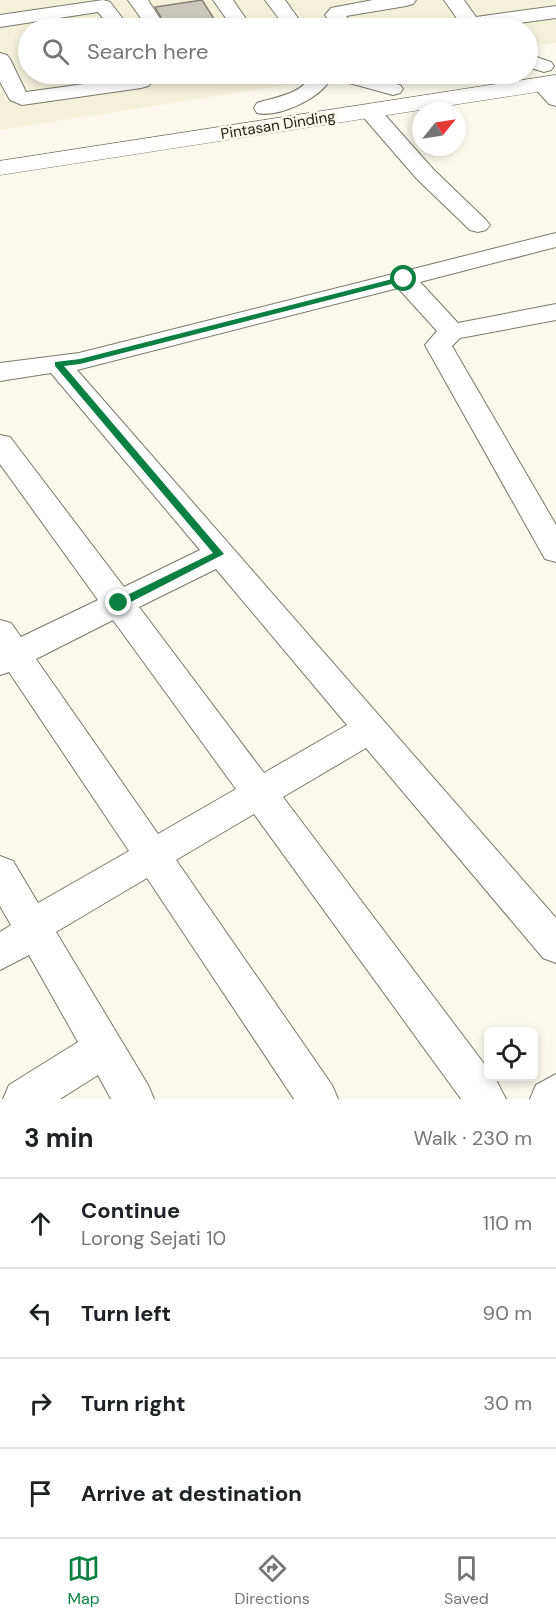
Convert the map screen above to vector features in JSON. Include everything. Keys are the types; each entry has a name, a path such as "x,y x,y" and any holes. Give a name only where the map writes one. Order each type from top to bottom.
{"main road":[{"name":"Pintasan Dinding","path":"0,148 426,84"},
{"name":"Pintasan Dinding","path":"0,168 369,111 500,84"}],"street":[{"path":"15,0 27,17"},
{"path":"138,0 150,18"},
{"path":"223,0 236,18"},
{"path":"275,0 288,18"},
{"path":"337,18 334,15 338,12 406,0"},
{"path":"454,0 466,18"},
{"path":"20,18 104,6 113,18"},
{"path":"520,18 556,12"},
{"path":"0,21 18,18"},
{"path":"0,59 17,96 22,99 127,84"},
{"path":"265,108 307,92 318,84"},
{"path":"375,84 393,89"},
{"path":"369,111 425,174 478,225"},
{"path":"0,372 80,361 556,240"},
{"path":"404,279 452,332"},
{"path":"556,312 452,332 438,345 556,551"},
{"path":"58,364 556,946"},
{"path":"0,444 486,1099"},
{"path":"219,554 119,603 5,649 318,1099"},
{"path":"0,952 151,856 371,728"},
{"path":"0,872 134,1099"},
{"path":"23,1099 103,1049"},
{"path":"550,1099 556,1094"}],"shaded area":[{"path":"0,0 556,0 556,43 538,46 538,18 18,18 18,84 292,84 0,130"}],"building":[{"path":"202,0 214,18 161,18 155,7"}],"route":[{"path":"119,603 219,554 58,364 80,361 404,279"}]}
